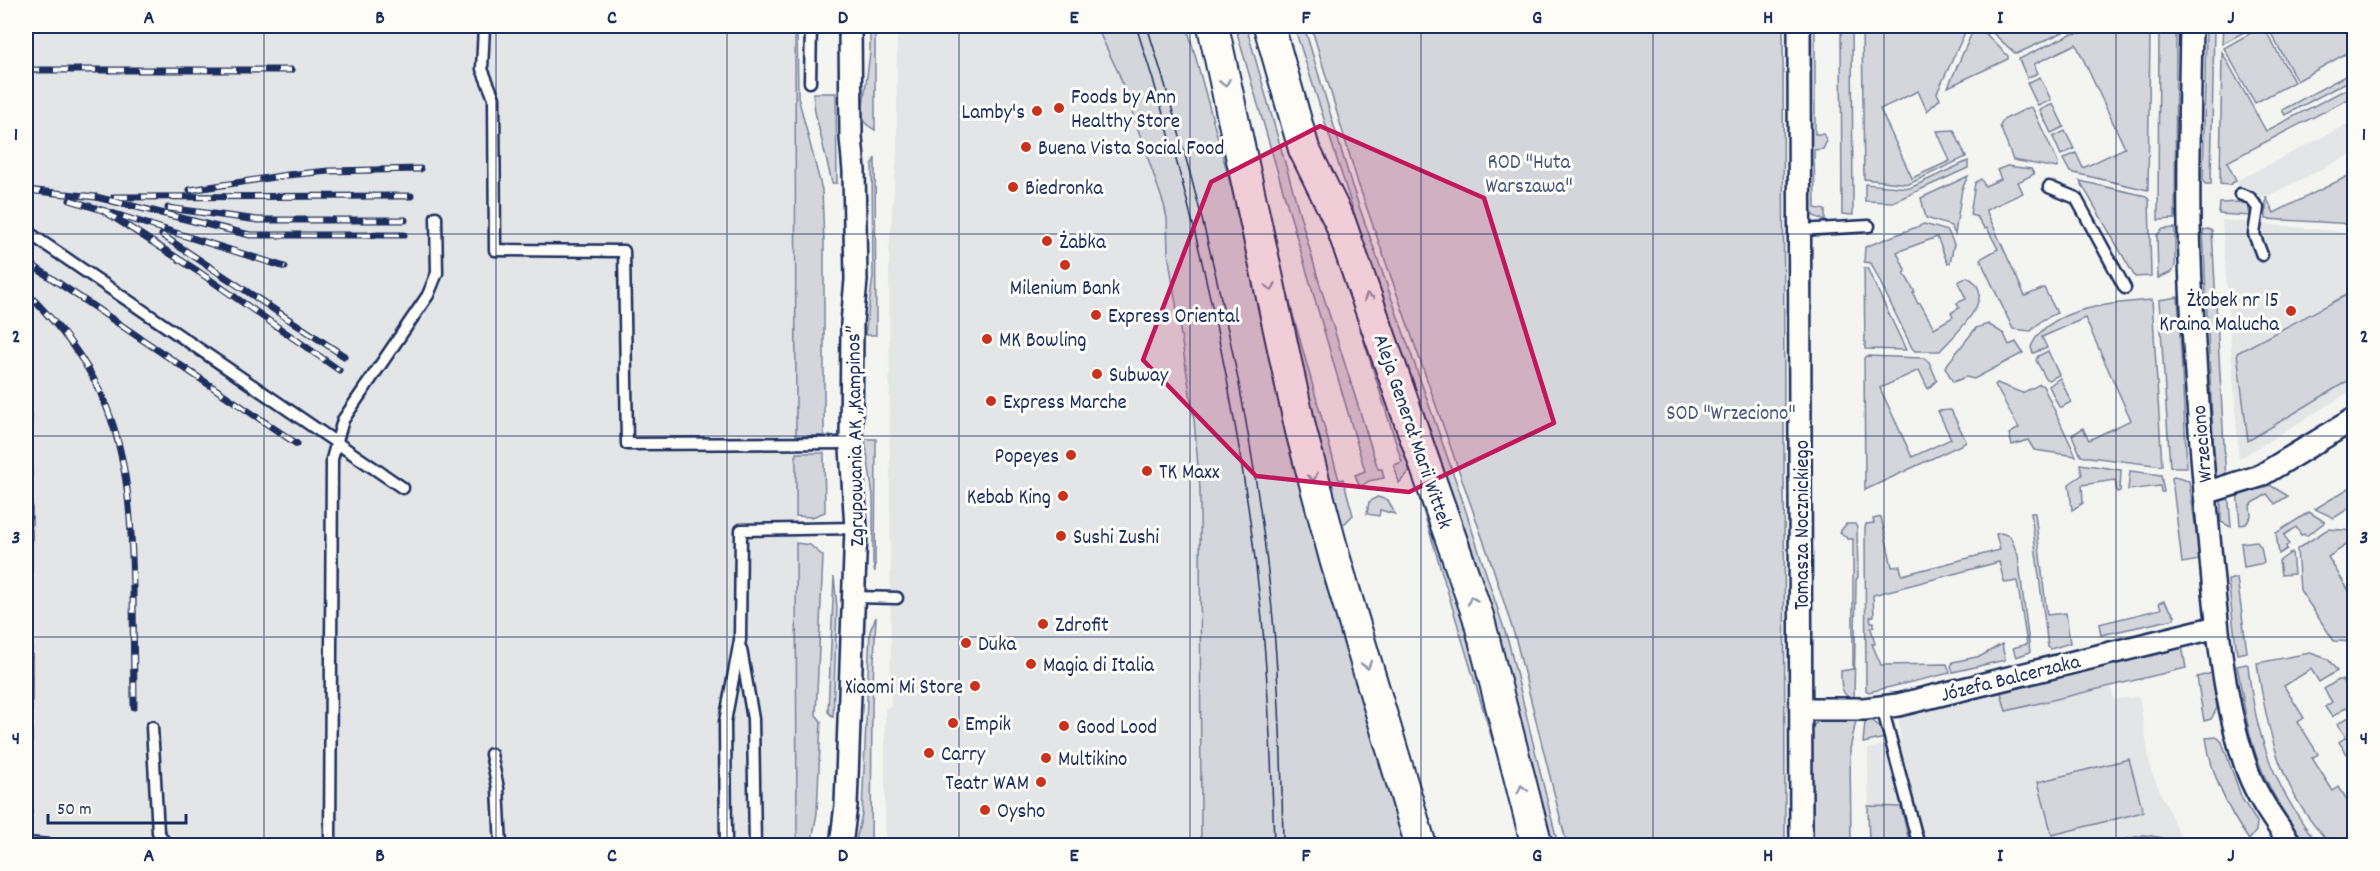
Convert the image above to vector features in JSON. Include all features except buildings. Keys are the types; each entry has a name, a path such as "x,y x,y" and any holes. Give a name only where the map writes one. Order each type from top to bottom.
{"main road":[{"path":"1213,26 1301,431 1335,559 1421,846"},
{"name":"Aleja Generał Marii Wittek","path":"1269,26 1304,149 1340,222 1478,616 1537,846"}],"street":[{"name":"Zgrupowania AK „Kampinos”","path":"841,846 846,805 856,528 851,443 852,323 856,263 851,137 850,26"},
{"name":"Tomasza Nocznickiego","path":"1799,26 1800,230 1793,481 1802,710 1801,846"},
{"name":"Wrzeciono","path":"2191,26 2188,157 2190,267 2197,393 2217,627 2238,739 2249,774 2265,806 2292,846"},
{"path":"2205,493 2260,476 2354,420"},
{"name":"Józefa Balcerzaka","path":"1802,710 1898,705 2217,627"}],"lane":[{"path":"484,26 482,69 494,98 495,250 624,251 627,444 851,443"},
{"path":"810,82 811,26"},
{"path":"2049,187 2076,198 2125,288"},
{"path":"2240,194 2250,198 2258,208 2254,234 2262,255"},
{"path":"330,846 332,459 343,420 428,295 437,273 436,217"},
{"path":"1800,230 1869,226"},
{"path":"26,231 403,488"},
{"path":"726,846 725,722 740,640 741,530 856,528"},
{"path":"854,597 897,598"},
{"path":"740,640 753,719 755,846"},
{"path":"1881,707 1919,846"},
{"path":"152,728 158,832 168,846"},
{"path":"491,754 498,788 501,846"},
{"path":"26,843 62,846"}],"highlighted area":[{"path":"1320,126 1484,198 1554,423 1409,492 1256,476 1143,360 1211,182"}],"shaded area":[{"path":"26,26 795,26 797,845 26,845"},
{"path":"897,26 1096,26 1119,74 1167,218 1168,253 1194,419 1200,489 1201,845 885,846 885,708 891,707 889,251 897,152"},
{"path":"2354,121 2354,153 2266,197 2243,202 2236,181"},
{"name":"Żłobek nr 15 Kraina Malucha","path":"2222,220 2354,233 2354,389 2239,459"},
{"path":"2106,664 2114,700 2139,696 2151,771 2184,845 1869,845 1868,749 1901,741 1898,714"}],"green space":[{"path":"795,26 797,26 798,97 822,190 824,436 796,436"},
{"path":"870,26 875,26 875,130 866,124 862,115 870,53"},
{"path":"1096,26 1187,26 1245,237 1285,422 1411,845 1201,845 1200,489 1194,419 1168,253 1167,218 1164,205 1119,74"},
{"path":"1235,26 1246,26 1320,285 1378,469 1382,469 1384,478 1369,481 1360,487 1355,475 1365,471"},
{"path":"1294,26 1304,26 1352,186 1460,493 1509,644 1558,845 1552,845 1502,646 1476,560 1367,253"},
{"path":"1311,26 1783,26 1785,845 1567,845 1516,640 1358,183"},
{"path":"1808,26 1815,26 1815,134 1823,134 1827,141 1823,149 1814,150 1815,208 1825,210 1825,221 1814,216 1809,207"},
{"path":"1841,26 1852,26 1853,215 1842,214"},
{"path":"1862,26 1892,26 1895,31 1913,26 1916,29 1922,26 1968,26 1937,93 1940,99 1927,111 1918,91 1880,109 1912,178 1950,161 1937,131 1954,130 1966,157 1909,184 1864,179"},
{"path":"1975,26 1978,26 2008,56 2008,59 1948,87"},
{"path":"1985,26 2076,26 2016,54"},
{"path":"2100,26 2150,28 2148,190 2070,172 2063,159 2076,153 2083,168 2125,148 2076,44 2034,64 2038,73 2027,78 2019,59 2071,34 2087,32"},
{"path":"2159,26 2172,26 2176,30 2175,219 2158,220"},
{"path":"2206,26 2214,26 2211,184 2205,184 2203,180"},
{"path":"2223,26 2255,26 2222,44"},
{"path":"2263,26 2294,82 2255,103 2224,48"},
{"path":"2267,26 2354,26 2354,49 2297,81"},
{"path":"2222,52 2266,131 2354,85 2354,96 2227,162 2236,181 2229,185 2220,184"},
{"path":"2354,71 2354,78 2285,115 2282,110"},
{"path":"2040,77 2051,100 2038,106 2027,83"},
{"path":"813,93 836,93 837,183 832,183 815,112"},
{"path":"2053,104 2064,127 2051,133 2040,110"},
{"path":"2030,107 2058,163 2057,168 2013,160 2000,126 2003,120"},
{"path":"2065,131 2074,149 2061,155 2053,137"},
{"path":"875,158 876,335 865,335 873,277 872,165"},
{"path":"1968,161 1968,168 1893,202 1865,201 1865,184 1910,188"},
{"path":"2007,166 2031,169 2034,174 2018,182 2023,193 1986,210 2025,296 2044,288 2057,313 2042,320 2031,331 2013,329 1980,259 1998,249 1987,228 1985,229 1977,217 1970,215 1975,183 1981,179 1985,186 2001,179 1997,170"},
{"path":"2354,173 2354,224 2266,219 2266,197 2274,213"},
{"path":"1968,176 1962,189 1955,234 1951,226 1926,218 1921,198"},
{"path":"2080,181 2146,196 2149,200 2151,276 2135,277"},
{"path":"2239,202 2247,205 2251,216 2219,214 2220,203"},
{"path":"1924,224 1948,231 1954,244 1950,263 1948,264 1937,237 1897,252 1918,304 1920,303 1934,328 1953,317 1951,313 1959,308 1957,303 1966,299 1958,282 1967,277 1976,284 1979,293 1978,303 1972,314 1940,351 1915,351 1912,348 1871,263 1864,262 1865,247"},
{"path":"2175,228 2175,266 2172,272 2158,278 2157,235 2163,229"},
{"path":"2203,230 2212,231 2226,481 2215,481"},
{"path":"1280,268 1339,480 1343,479 1353,515 1339,529 1297,372"},
{"path":"1864,268 1867,268 1906,350 1865,349"},
{"path":"1347,287 1467,623 1524,845 1411,470 1399,483 1394,465 1402,462"},
{"path":"2354,291 2354,377 2248,441 2237,353"},
{"path":"2178,297 2187,467 2170,466 2159,300"},
{"path":"2152,300 2162,466 2081,456 2072,435 2083,428 2089,440 2131,420 2085,318 2042,337 2047,348 2033,353 2031,347 2039,334 2051,323 2067,315 2102,306"},
{"path":"1988,324 2004,334 2009,345 2016,342 2023,353 1974,379 1966,377 1953,382 1945,367 1976,328"},
{"path":"2048,351 2059,375 2049,380 2046,379 2036,360 2038,356"},
{"path":"1866,356 1924,358 1929,362 1937,380 1928,389 1919,370 1880,388 1912,457 1951,439 1938,411 1951,410 1966,441 1865,490 1864,358"},
{"path":"2060,378 2071,402 2062,407 2059,407 2049,386"},
{"path":"1997,383 2022,393 2040,384 2043,386 2076,456 2034,450 2028,440 2012,445 2009,434 2019,428 1995,385"},
{"path":"865,439 876,439 875,572 873,496"},
{"path":"796,453 824,453 825,512 812,517 796,516"},
{"path":"2080,464 2121,470 2120,491 2117,492 2115,480 2082,485 2083,503 2072,510 2069,484 2082,475"},
{"path":"2130,471 2161,475 2164,492 2161,492 2160,486 2128,490"},
{"path":"2172,478 2189,481 2200,560 2182,563"},
{"path":"2260,479 2288,496 2275,504 2267,494 2250,505 2251,516 2246,524 2240,525 2237,488"},
{"path":"2352,486 2354,505 2334,518 2315,509"},
{"path":"2228,492 2231,527 2221,522 2221,499"},
{"path":"1377,497 1388,500 1395,514 1380,510 1379,516 1367,514 1369,502"},
{"path":"2309,512 2325,522 2306,536 2301,535 2296,527 2284,535 2289,544 2286,546 2287,549 2279,554 2276,533"},
{"path":"2031,513 2035,513 2047,615 2066,613 2070,643 2051,649 2048,647"},
{"path":"1881,517 1892,567 1900,566 1902,575 2000,550 1996,534 2010,536 2018,555 2030,652 2016,657 2013,648 2027,644 2017,581 2006,583 2004,581 1999,562 1873,595 1874,616 1870,617 1871,622 1874,622 1874,627 1871,628 1875,644 1872,644 1881,665 1947,664 1950,673 1869,692 1866,690 1865,528 1866,524 1874,523 1873,519"},
{"path":"1846,524 1855,524 1857,528 1858,577 1856,580 1854,700 1849,698 1842,689 1841,680 1841,671 1853,669 1853,539 1848,539 1840,532"},
{"path":"2328,529 2354,531 2354,540 2328,557 2354,599 2354,642 2334,641 2300,590 2297,549"},
{"path":"2256,541 2261,547 2264,563 2244,567 2241,543"},
{"path":"796,543 810,545 823,556 816,715 821,721 817,813 811,846 797,845"},
{"path":"2292,552 2294,574 2281,575 2279,561"},
{"path":"834,577 837,607 833,717 828,712"},
{"path":"2237,578 2247,652 2237,654 2228,580"},
{"path":"2164,601 2175,616 2174,619 2101,635 2099,624 2161,609 2159,603"},
{"path":"876,617 872,704 871,845 855,845 862,814 870,631"},
{"path":"2002,644 2005,660 1953,672 1951,666 1953,662 1981,656"},
{"path":"2182,646 2186,668 2006,711 2000,689"},
{"path":"2310,653 2328,659 2337,671 2319,682 2311,669 2284,686 2304,718 2298,722 2318,754 2312,758 2333,791 2339,787 2354,811 2354,845 2332,845 2300,805 2279,761 2266,713 2257,663"},
{"path":"2246,664 2261,736 2268,758 2300,820 2316,842 2308,845 2278,802 2256,755 2237,666"},
{"path":"2212,673 2217,708 2211,719 2204,721 2197,677"},
{"path":"2342,680 2354,702 2332,717 2325,707 2332,702 2324,689"},
{"path":"2354,714 2354,749 2347,754 2339,742 2346,737 2337,724"},
{"path":"1829,718 1856,721 1850,749 1851,845 1811,846 1810,734 1817,722"},
{"path":"1869,718 1879,726 1885,738 1863,743 1865,722"},
{"path":"2217,737 2222,742 2242,799 2257,822 2256,831 2249,840 2227,804 2216,778 2206,738"},
{"path":"2129,759 2143,812 2052,835 2038,782"},
{"path":"1868,806 1901,807 1910,845 1869,845"},
{"path":"2144,835 2163,838 2175,845 2101,845"}],"tram line":[{"path":"1136,26 1159,98 1198,245 1230,394 1262,619 1270,732 1274,846"},
{"path":"1147,26 1209,245 1241,393 1254,468 1273,619 1280,732 1283,846"}],"railway":[{"path":"26,70 291,70"},
{"path":"190,190 329,171 420,169"},
{"path":"26,190 96,197 250,235 404,235"},
{"path":"114,197 411,196"},
{"path":"70,200 285,267"},
{"path":"168,208 258,220 405,220"},
{"path":"104,211 199,272 339,370"},
{"path":"162,235 344,356"},
{"path":"26,261 297,444"},
{"path":"26,292 59,328 88,369 102,395 120,449 131,532 134,707"},
{"path":"29,414 29,813"}],"place":[{"name":"Foods by Ann Healthy Store","path":"1059,108"},
{"name":"Lamby's","path":"1037,111"},
{"name":"Buena Vista Social Food","path":"1026,147"},
{"name":"Biedronka","path":"1013,187"},
{"name":"Żabka","path":"1047,241"},
{"name":"Milenium Bank","path":"1065,265"},
{"name":"Żłobek nr 15 Kraina Malucha","path":"2291,311"},
{"name":"Express Oriental","path":"1096,315"},
{"name":"MK Bowling","path":"987,339"},
{"name":"Subway","path":"1097,374"},
{"name":"Express Marche","path":"991,401"},
{"name":"Popeyes","path":"1071,455"},
{"name":"TK Maxx","path":"1147,471"},
{"name":"Kebab King","path":"1063,496"},
{"name":"Sushi Zushi","path":"1061,536"},
{"name":"Zdrofit","path":"1043,624"},
{"name":"Duka","path":"966,643"},
{"name":"Magia di Italia","path":"1031,664"},
{"name":"Xiaomi Mi Store","path":"975,686"},
{"name":"Empik","path":"953,723"},
{"name":"Good Lood","path":"1064,726"},
{"name":"Carry","path":"929,753"},
{"name":"Multikino","path":"1046,758"},
{"name":"Teatr WAM","path":"1041,782"},
{"name":"Oysho","path":"985,810"}],"park label":[{"name":"ROD \"Huta Warszawa\"","path":"1529,173"},
{"name":"SOD \"Wrzeciono\"","path":"1731,412"}]}
